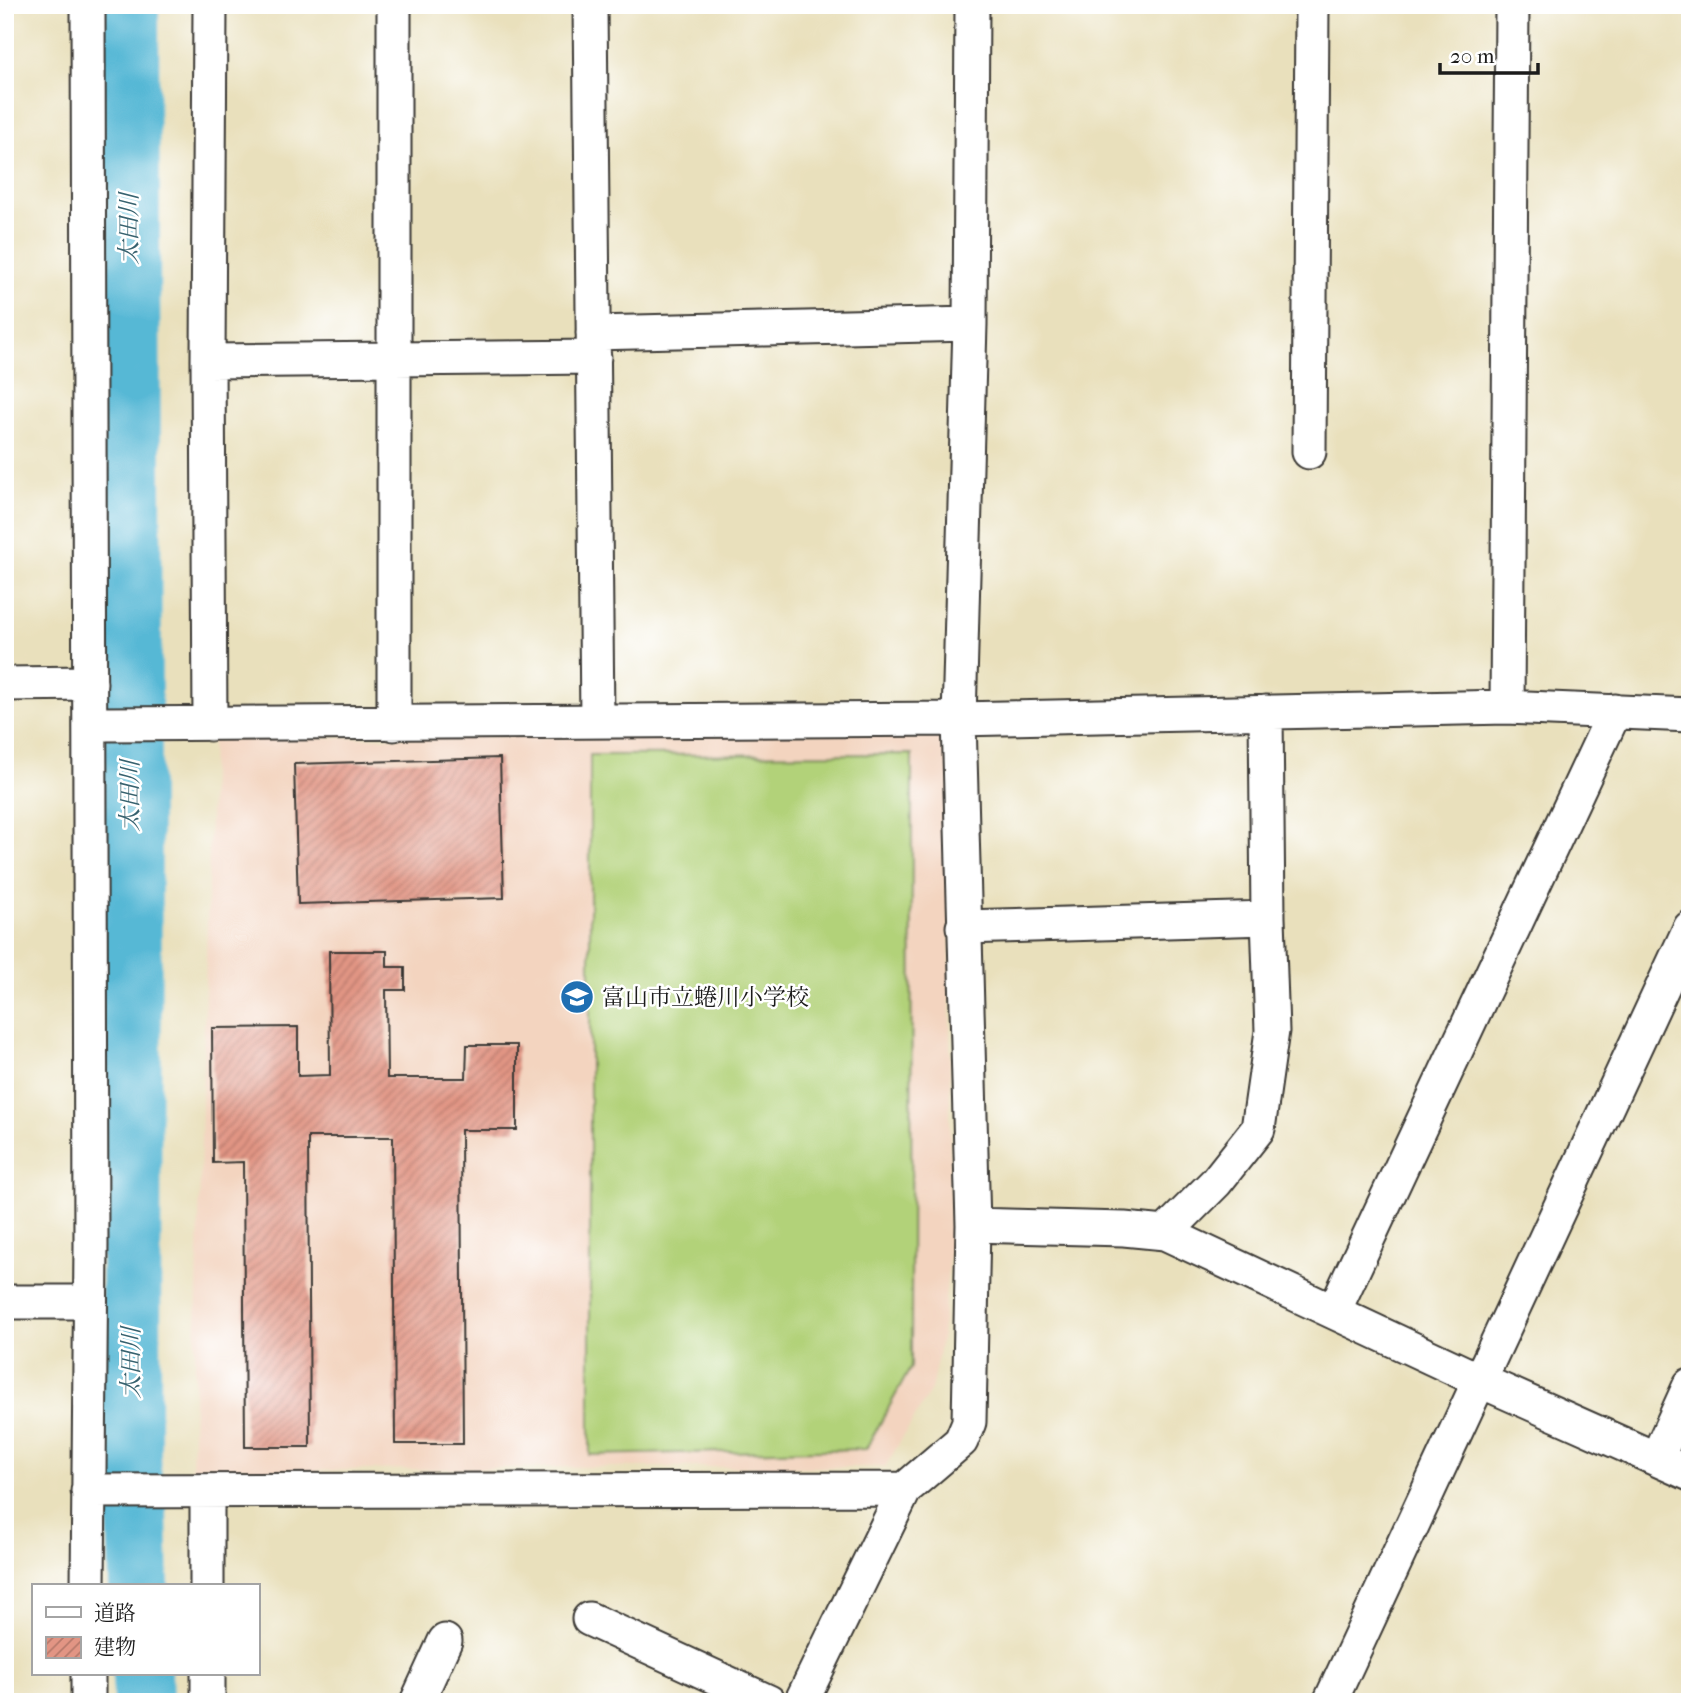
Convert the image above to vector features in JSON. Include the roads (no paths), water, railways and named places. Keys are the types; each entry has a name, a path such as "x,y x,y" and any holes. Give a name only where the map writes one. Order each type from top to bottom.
{"street":[{"path":"88,5 90,683 96,726 88,1584"},
{"path":"210,5 208,361 211,723"},
{"path":"394,5 394,724"},
{"path":"590,5 597,721"},
{"path":"801,1702 905,1489 961,1441 969,1422 973,1225 959,719 970,324 972,5"},
{"path":"1309,452 1312,5"},
{"path":"1507,707 1512,5"},
{"path":"208,361 394,359 970,324"},
{"path":"5,684 90,683"},
{"path":"96,726 959,719 1507,707 1690,715"},
{"path":"1334,1311 1615,711"},
{"path":"1165,1233 1216,1182 1258,1129 1272,1031 1266,712"},
{"path":"963,927 1268,918"},
{"path":"1330,1702 1690,929"},
{"path":"973,1225 1124,1229 1165,1233 1481,1381 1690,1474"},
{"path":"5,1302 90,1302"},
{"path":"1657,1458 1690,1385"},
{"path":"88,1491 905,1489"},
{"path":"206,1492 207,1584"},
{"path":"589,1619 769,1702"},
{"path":"417,1702 444,1641"},
{"path":"88,1676 88,1702"},
{"path":"208,1676 208,1702"}],"waterway":[{"name":"太田川","path":"129,5 131,1470 137,1511 139,1584"},
{"name":"太田川","path":"142,1676 143,1702"}],"place":[{"name":"富山市立蜷川小学校","path":"577,997"}]}
